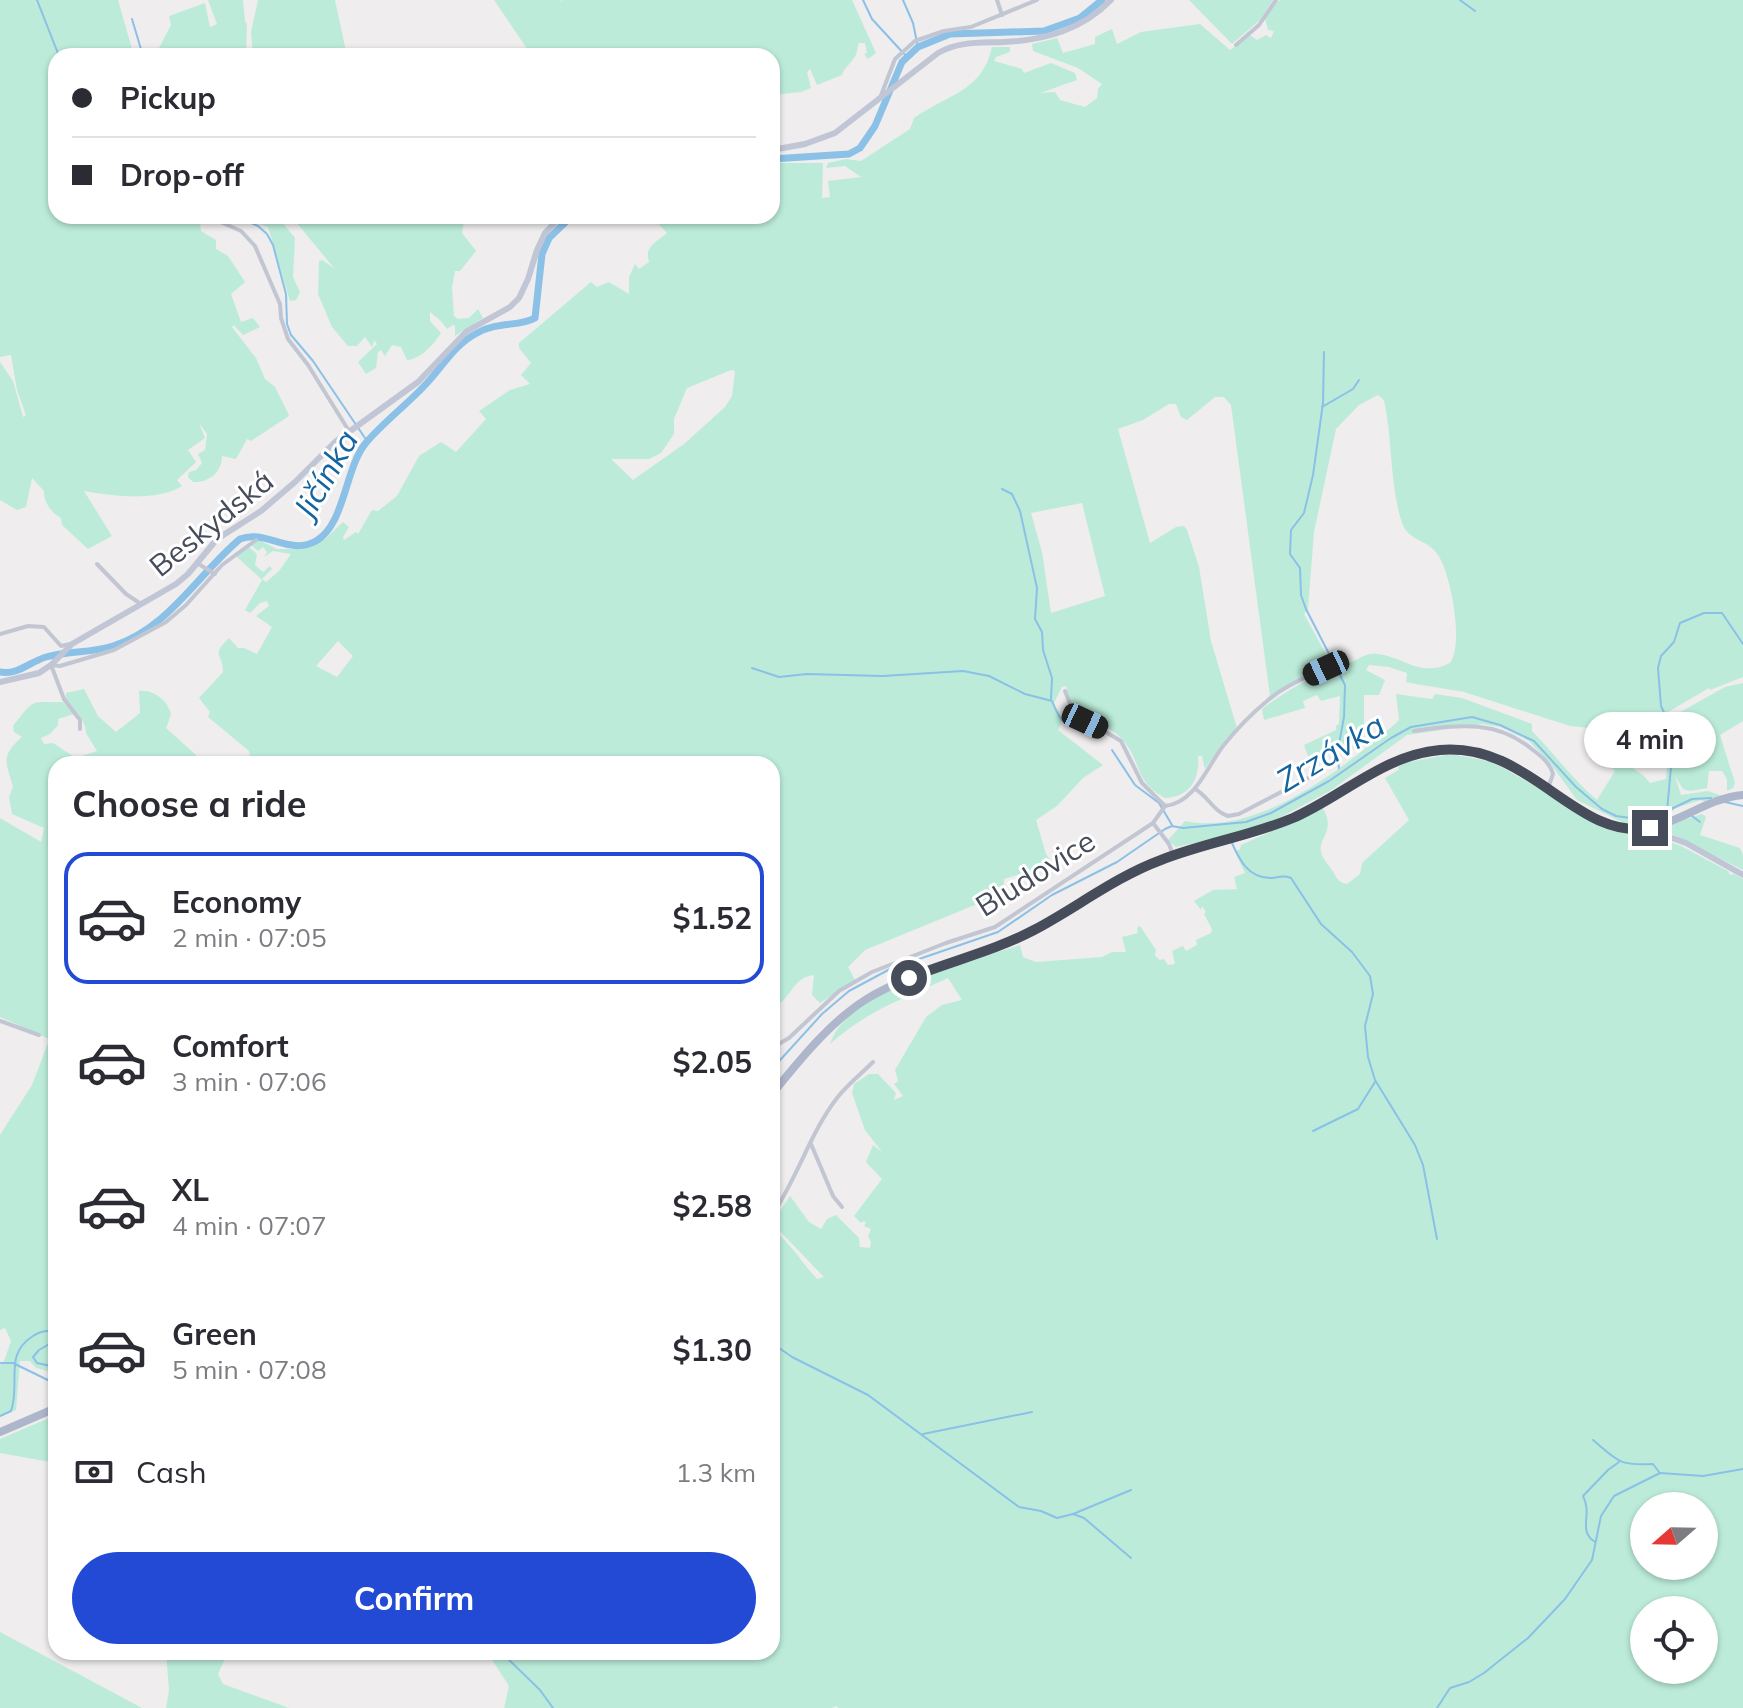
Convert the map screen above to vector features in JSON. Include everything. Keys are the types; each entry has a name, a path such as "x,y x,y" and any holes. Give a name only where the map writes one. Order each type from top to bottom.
{"main road":[{"path":"780,1085 823,1036 873,995 923,972 1013,940 1131,874 1173,856 1298,816 1392,763 1426,752 1459,749 1487,754 1520,768 1580,809 1609,824 1630,829 1654,827 1718,801 1743,795"},
{"path":"0,1432 48,1411"}],"street":[{"path":"997,0 1002,15"},
{"path":"881,97 895,59 915,41 944,31 971,27 1037,0"},
{"path":"780,149 832,135 938,53 953,45 1007,42 1059,34 1083,24 1111,0"},
{"path":"1236,45 1259,25 1276,0"},
{"path":"225,224 241,231 255,246 280,304 288,339 350,430"},
{"name":"Beskydská","path":"53,663 71,645 176,584 217,539 261,511 350,430 418,382 467,331 497,316 519,298 537,250 553,224"},
{"path":"53,663 60,666 104,653 166,622 222,565 256,540"},
{"path":"197,563 215,574"},
{"path":"97,564 126,594 141,604"},
{"path":"0,634 28,626 44,627 61,646 71,645"},
{"path":"0,682 25,678 53,663"},
{"path":"53,663 64,699 80,720 80,729"},
{"name":"Bludovice","path":"780,1043 839,991 882,968 995,927 1155,824 1165,806 1176,804 1195,789 1223,745 1267,701 1284,688 1326,668"},
{"path":"1065,691 1069,704 1080,717 1121,741 1142,783 1165,806"},
{"path":"1414,731 1477,726 1501,729 1521,739 1546,761 1553,774 1548,788"},
{"path":"1195,789 1228,816 1239,814 1312,776"},
{"path":"1155,824 1173,856"},
{"path":"1654,827 1658,833 1682,841 1743,875"},
{"path":"0,1021 39,1035"},
{"path":"780,1203 799,1161 839,1094 873,1062"},
{"path":"811,1144 833,1196 842,1207"}],"green space":[{"path":"0,0 118,0 132,48 48,48 48,224 200,224 201,231 216,240 216,249 228,256 245,282 231,294 241,322 253,318 260,327 243,335 234,325 232,327 256,358 265,379 275,387 289,416 251,441 247,439 236,459 222,456 217,472 204,481 193,482 188,477 189,472 202,463 198,454 205,450 207,434 199,423 205,438 188,450 196,462 177,480 182,486 147,496 84,491 112,536 88,549 62,525 61,518 47,503 44,491 32,478 26,507 17,510 0,500 0,362 13,381 23,417 26,415 17,390 11,355 0,357"},
{"path":"208,0 243,0 246,48 159,48 171,25 169,16 205,3 210,27 217,24"},
{"path":"258,0 335,0 345,48 252,48 251,32"},
{"path":"494,0 561,0 562,3 562,0 852,0 876,53 868,59 864,54 867,53 865,43 859,43 856,56 842,75 817,85 810,69 807,72 811,88 780,94 780,48 527,48"},
{"path":"1189,0 1273,0 1260,20 1232,44"},
{"path":"1281,0 1743,0 1743,677 1709,688 1668,712 1601,729 1570,726 1464,692 1406,682 1407,673 1369,665 1366,670 1385,680 1379,695 1364,695 1364,743 1310,761 1304,745 1336,730 1340,696 1321,701 1317,695 1303,701 1305,708 1264,720 1262,709 1331,667 1366,655 1387,656 1421,668 1430,668 1450,663 1454,654 1454,609 1443,564 1434,550 1409,534 1402,523 1395,493 1384,400 1378,395 1359,405 1336,429 1314,532 1308,609 1304,614 1328,663 1270,696 1231,405 1224,397 1215,397 1187,420 1181,417 1176,404 1169,404 1143,420 1118,429 1150,543 1176,527 1184,526 1187,530 1199,567 1211,641 1237,728 1205,769 1202,756 1198,756 1195,779 1187,790 1165,798 1148,785 1122,739 1081,714 1070,699 1066,686 1062,687 1054,703 1063,720 1058,730 1103,765 1083,778 1057,806 1036,820 1046,854 1053,864 1004,879 1004,893 865,950 848,967 855,980 820,1003 812,995 814,975 797,983 780,1003 780,756 250,756 249,751 208,717 210,712 199,698 223,672 220,648 229,638 238,648 257,654 272,627 256,616 269,606 267,601 260,603 250,613 245,610 262,580 236,556 249,547 257,554 255,565 263,572 270,566 272,569 262,579 266,582 291,554 273,551 264,557 267,552 263,547 258,551 251,545 257,539 277,549 299,549 325,539 343,522 349,527 344,540 356,532 358,534 372,510 378,511 397,496 419,456 441,442 456,452 486,419 479,411 510,390 530,384 521,375 531,363 519,348 519,343 591,282 597,287 609,282 629,294 629,277 635,264 639,269 649,262 650,248 667,233 659,224 780,224 780,163 823,163 822,198 830,197 828,181 861,177 845,166 826,168 828,163 846,159 861,161 910,129 914,118 972,83 987,62 992,47 1010,47 1010,52 996,57 994,61 1022,69 1024,73 1051,63 1075,73 1077,80 1040,93 1055,92 1060,100 1085,107 1097,98 1102,84 1078,68 1033,51 1032,44 1057,38 1063,53 1095,44 1095,37 1112,29 1117,44 1141,32 1200,24 1230,50 1250,35 1257,40 1266,35 1271,38 1274,31 1268,30 1265,18 1276,2","holes":["735,371 732,396 725,407 684,444 633,480 611,459 649,459 661,453 674,434 674,419 687,388","1082,503 1105,596 1051,613 1042,552 1031,513","338,641 353,656 337,677 316,666"]},
{"path":"259,224 284,224 295,238 293,277 300,292 296,300 290,301 268,227"},
{"path":"298,224 464,224 462,233 476,251 460,271 455,271 452,287 454,316 458,319 469,318 478,309 483,318 455,336 455,326 447,329 430,312 430,321 441,333 427,350 407,360 401,347 392,345 385,356 381,350 378,352 376,368 366,374 358,362 377,344 374,340 372,347 365,337 357,346 348,346 332,327 318,294 319,261 334,268"},
{"path":"1743,683 1743,721 1720,735 1735,783 1733,788 1727,791 1727,779 1722,771 1709,771 1707,788 1690,791 1683,789 1675,776 1681,795 1708,791 1722,796 1707,803 1701,800 1676,808 1662,820 1626,824 1577,800 1550,763 1529,741 1501,727 1482,724 1407,735 1330,791 1277,819 1230,835 1176,847 1168,840 1185,821 1213,823 1241,819 1270,809 1325,778 1399,720 1396,694 1432,699 1435,694 1462,698 1532,724 1532,731 1597,800 1615,771 1592,753 1594,742 1650,783 1666,779 1669,740 1666,728 1659,724 1725,687"},
{"path":"84,689 98,716 116,732 140,713 139,691 155,694 170,710 166,728 197,756 82,756 97,751 82,719 66,699 66,693"},
{"path":"38,702 63,702 74,714 58,719 58,725 50,734 41,738 44,744 53,743 73,756 48,756 48,1038 0,1017 0,818 41,842 44,828 12,814 9,797 13,787 7,760 10,749 22,737 14,732 13,726 26,710"},
{"path":"1451,754 1493,762 1608,828 1651,835 1681,846 1728,871 1730,875 1743,879 1743,1708 504,1708 509,1686 492,1660 780,1660 780,1236 817,1279 824,1277 780,1231 780,1211 790,1196 809,1222 821,1229 827,1219 836,1215 859,1238 860,1247 870,1248 868,1236 871,1229 854,1216 882,1179 866,1162 873,1145 882,1152 865,1130 852,1093 854,1084 869,1074 878,1074 896,1093 894,1100 903,1096 894,1084 898,1081 895,1070 926,1017 942,1005 962,1000 948,978 872,1014 830,1044 841,1024 884,992 942,969 1020,945 1023,957 1036,962 1102,957 1112,952 1126,952 1122,937 1138,933 1140,926 1156,950 1155,956 1164,959 1168,965 1175,964 1172,951 1183,946 1186,951 1197,945 1196,940 1211,933 1204,914 1206,912 1194,901 1213,890 1237,889 1234,877 1245,873 1235,852 1241,845 1323,808 1328,826 1321,844 1323,858 1341,882 1347,884 1360,874 1362,863 1409,820 1385,778 1404,763"},
{"path":"1702,814 1706,817 1700,835 1740,848 1743,870 1666,831 1664,826"},
{"path":"48,1043 48,1371 36,1368 30,1361 20,1361 16,1410 0,1417 0,1365 11,1341 5,1328 0,1330 0,1135 32,1085"},
{"path":"48,1418 48,1462 0,1453 0,1439"},
{"path":"0,1632 142,1708 0,1708"},
{"path":"167,1660 224,1660 218,1674 223,1684 289,1708 166,1708 169,1690"}],"waterway":[{"path":"37,0 56,48"},
{"path":"863,0 872,19 906,56"},
{"path":"903,0 913,23 918,47"},
{"name":"Jičínka","path":"780,158 849,154 860,148 875,126 902,62 918,47 950,34 1044,31 1080,18 1102,0"},
{"path":"1460,0 1475,11"},
{"path":"132,19 141,48"},
{"path":"253,224 267,234 273,245 286,294 287,324 291,335 313,361 367,441"},
{"name":"Jičínka","path":"0,672 18,670 46,657 105,648 133,638 166,614 240,539 259,537 296,546 316,541 333,522 365,444 419,392 455,350 485,329 535,318 542,254 549,238 564,224"},
{"path":"1324,352 1323,403 1313,475 1304,513 1291,530 1290,554 1300,568 1301,595 1306,609 1345,685 1344,717 1337,755 1339,768"},
{"path":"1322,407 1353,389 1359,380"},
{"path":"1002,489 1012,494 1020,511 1037,588 1035,619 1042,632 1043,650 1052,678 1051,699"},
{"name":"Zrzávka","path":"780,1060 822,1014 849,991 890,969 998,932 1052,895 1117,862 1172,826 1183,828 1246,822 1271,813 1329,781 1411,727 1472,717 1500,725 1534,741 1576,787 1602,809 1616,816 1645,820 1658,818 1667,811 1671,767 1679,745 1661,706 1658,668 1661,656 1674,642 1680,623 1704,613 1722,613 1743,644"},
{"path":"752,668 779,677 963,671 989,676 1025,694 1052,701 1062,720 1080,729"},
{"path":"1112,750 1135,785 1159,803 1172,825"},
{"path":"1669,810 1692,799 1711,798"},
{"path":"1725,802 1743,806"},
{"path":"1692,816 1700,822"},
{"path":"1231,841 1241,861 1257,875 1291,878 1321,924 1352,952 1370,976 1373,994 1365,1026 1368,1057 1375,1080 1415,1145 1423,1165 1437,1239"},
{"path":"1313,1131 1358,1109 1375,1082"},
{"name":"Zrzávka","path":"0,1416 11,1411 14,1401 18,1352 33,1336 48,1331"},
{"name":"Zrzávka","path":"48,1345 33,1357 37,1363 48,1365"},
{"path":"780,1349 868,1395 1019,1507 1057,1518 1073,1514 1084,1518 1131,1558"},
{"path":"0,1363 13,1363 48,1380"},
{"path":"923,1434 1032,1412"},
{"path":"1593,1440 1619,1461 1653,1464 1659,1472"},
{"path":"1595,1542 1587,1532 1587,1510 1583,1496 1619,1462"},
{"path":"1437,1708 1450,1688 1484,1673 1528,1638 1565,1599 1592,1560 1601,1516 1614,1496 1660,1473 1703,1476 1743,1469"},
{"path":"1073,1514 1131,1490"},
{"path":"509,1660 540,1690 553,1708"}],"route":[{"path":"909,978 1035,930 1160,860 1298,816 1370,774 1416,754 1459,749 1494,756 1520,768 1589,815 1626,829 1650,828"}]}
